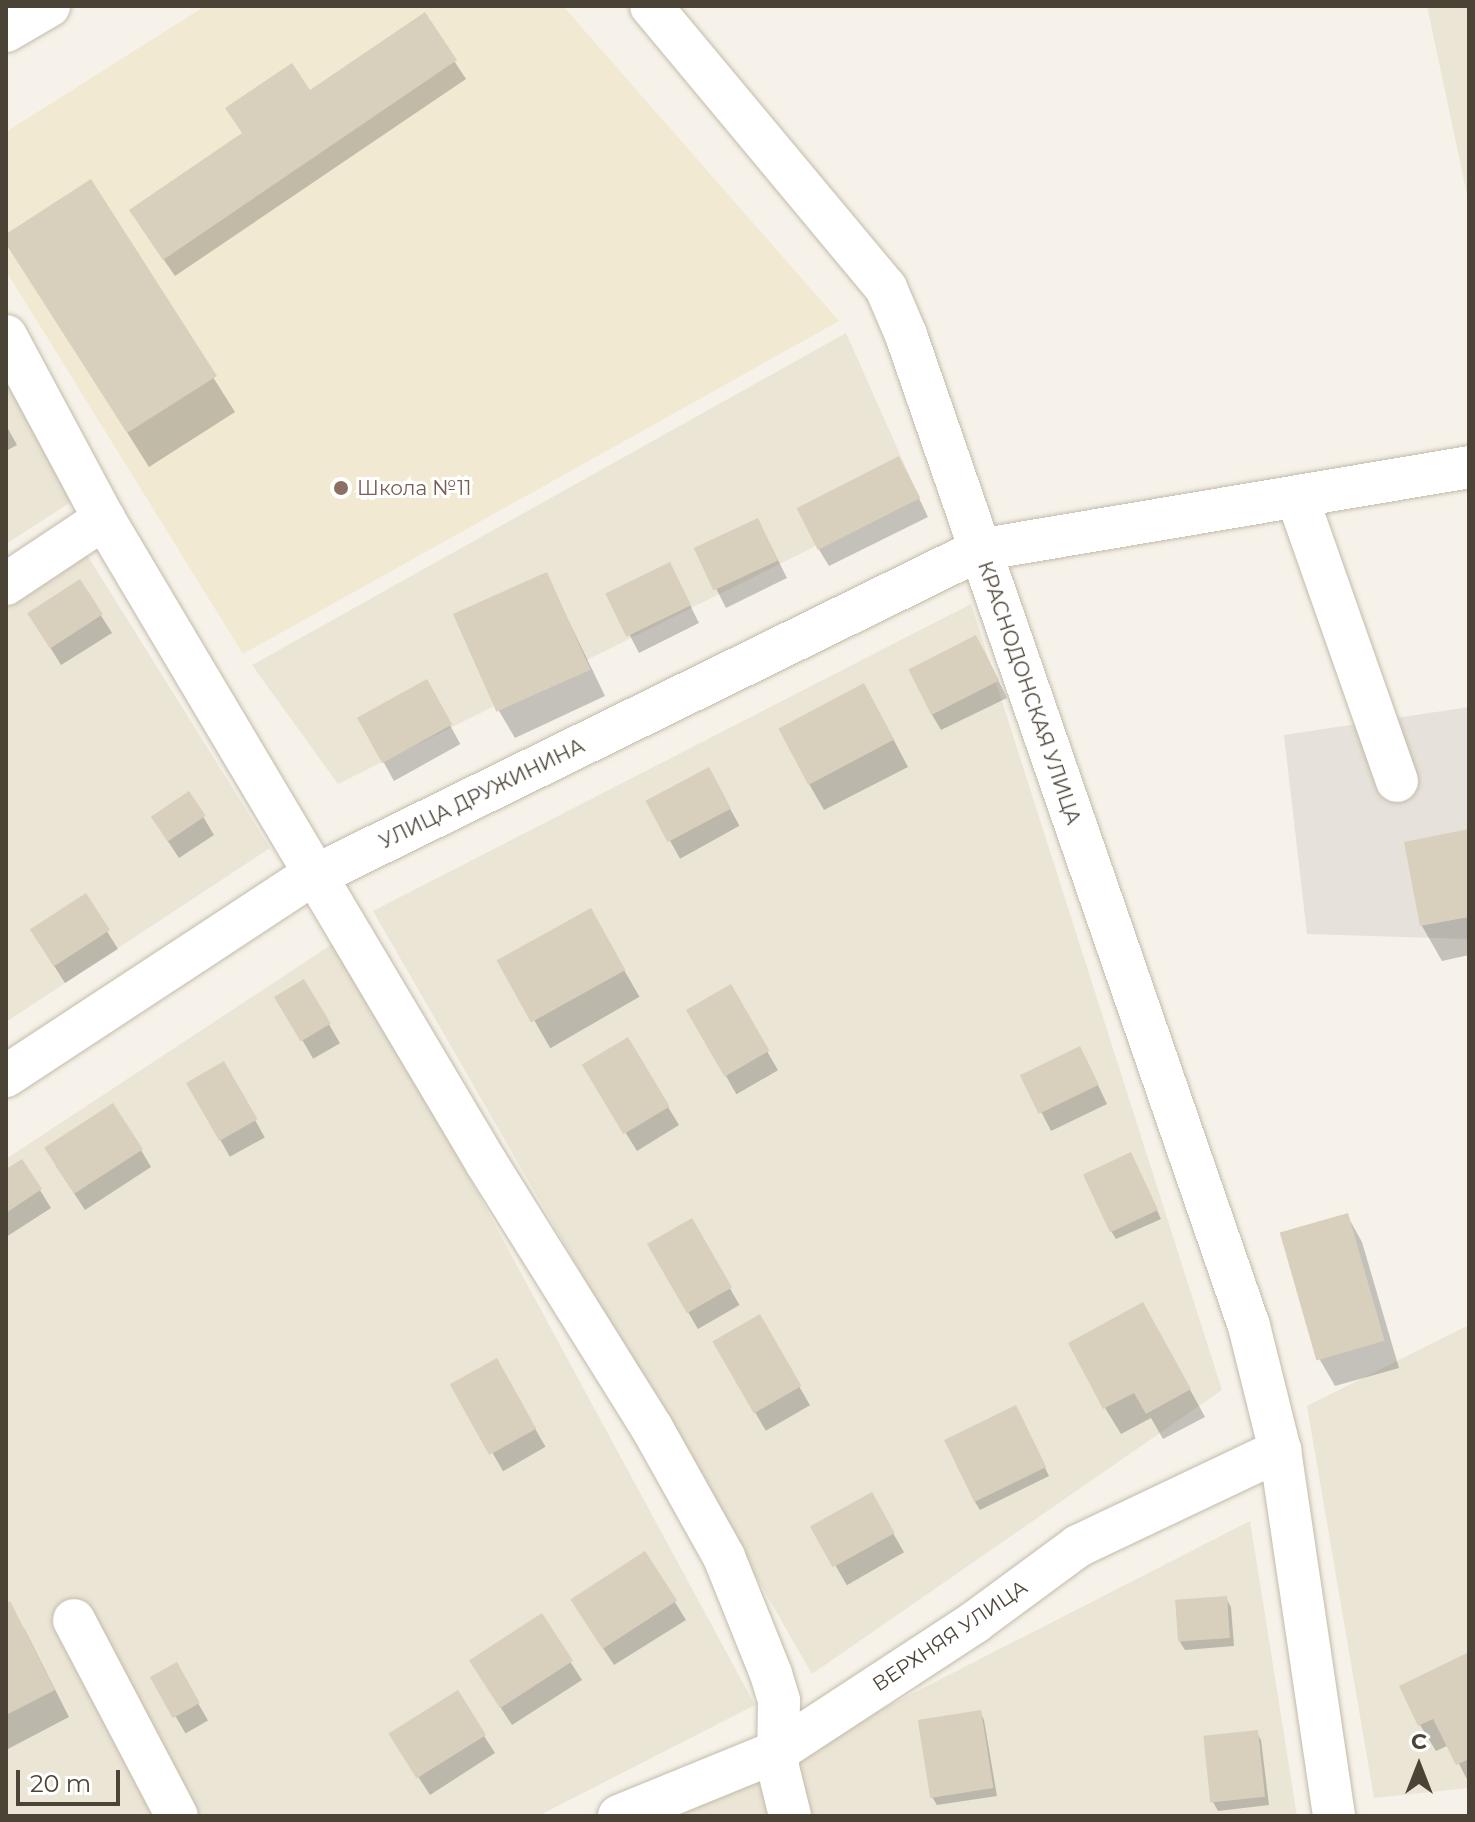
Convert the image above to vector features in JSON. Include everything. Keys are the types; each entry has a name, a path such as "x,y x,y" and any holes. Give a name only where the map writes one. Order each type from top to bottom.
{"street":[{"path":"6,31 49,6"},
{"name":"КРАСНОДОНСКАЯ УЛИЦА","path":"651,6 886,288 906,335 1249,1326 1280,1450 1334,1816"},
{"path":"6,336 104,519 487,1164 652,1428 724,1557 779,1701 780,1788 790,1816"},
{"name":"УЛИЦА ДРУЖИНИНА","path":"6,1076 315,876 979,550 1469,467"},
{"path":"1297,497 1397,781"},
{"path":"6,584 104,519"},
{"name":"ВЕРХНЯЯ УЛИЦА","path":"619,1816 778,1751 975,1622 1078,1546 1280,1450"},
{"path":"74,1620 177,1816"}],"shaded area":[{"name":"Школа №11","path":"205,6 563,6 839,321 243,654 6,271 6,132"},
{"path":"1427,6 1469,6 1469,204"},
{"path":"846,333 918,495 338,784 252,665"},
{"path":"6,382 74,500 6,544"},
{"path":"87,555 270,848 6,1022 6,608"},
{"path":"971,604 1222,1390 812,1674 373,911"},
{"path":"1469,707 1469,939 1307,934 1284,735"},
{"path":"340,939 755,1705 538,1816 6,1816 6,1159"},
{"path":"1469,1325 1469,1788 1374,1798 1307,1406"},
{"path":"1250,1521 1297,1816 673,1816"}],"building":[{"path":"425,12 457,60 163,260 129,210 242,133 225,108 292,63 310,90"},
{"path":"91,179 217,376 127,433 6,244 6,234"},
{"path":"899,456 920,498 818,550 797,508"},
{"path":"758,518 778,561 714,591 694,548"},
{"path":"670,562 691,605 626,637 605,594"},
{"path":"547,572 591,670 496,712 453,614"},
{"path":"80,579 103,614 50,649 27,613"},
{"path":"976,635 999,680 931,715 908,670"},
{"path":"427,679 452,724 382,763 357,718"},
{"path":"864,683 894,740 808,785 778,729"},
{"path":"709,767 731,808 667,842 645,801"},
{"path":"189,791 206,816 168,842 151,817"},
{"path":"1469,829 1469,917 1420,926 1404,842"},
{"path":"86,893 110,930 54,966 30,929"},
{"path":"591,908 625,970 531,1022 497,960"},
{"path":"304,979 331,1024 301,1042 274,997"},
{"path":"731,984 770,1051 724,1077 686,1010"},
{"path":"628,1037 670,1106 623,1134 582,1065"},
{"path":"1080,1046 1099,1085 1039,1114 1020,1075"},
{"path":"224,1061 257,1119 219,1141 186,1083"},
{"path":"113,1103 143,1149 74,1194 44,1148"},
{"path":"1131,1152 1158,1210 1110,1232 1083,1174"},
{"path":"22,1159 42,1189 6,1213 6,1169"},
{"path":"1348,1213 1385,1341 1316,1360 1280,1233"},
{"path":"692,1218 732,1287 687,1313 647,1244"},
{"path":"1143,1302 1191,1389 1146,1414 1134,1393 1103,1409 1068,1343"},
{"path":"760,1314 802,1386 754,1413 712,1342"},
{"path":"497,1358 536,1429 489,1455 450,1384"},
{"path":"1016,1405 1046,1467 974,1502 944,1440"},
{"path":"872,1492 895,1533 833,1568 810,1526"},
{"path":"645,1551 677,1600 602,1649 570,1599"},
{"path":"1227,1596 1230,1638 1178,1642 1175,1600"},
{"path":"10,1601 55,1690 6,1715 6,1603"},
{"path":"542,1613 573,1661 500,1708 469,1660"},
{"path":"1469,1652 1469,1759 1456,1765 1433,1719 1418,1726 1399,1686"},
{"path":"177,1662 200,1703 173,1718 150,1677"},
{"path":"458,1690 486,1735 417,1778 388,1733"},
{"path":"981,1710 993,1788 930,1798 918,1720"},
{"path":"1258,1730 1265,1797 1210,1802 1203,1736"}],"place":[{"name":"Школа №11","path":"341,488"}]}
